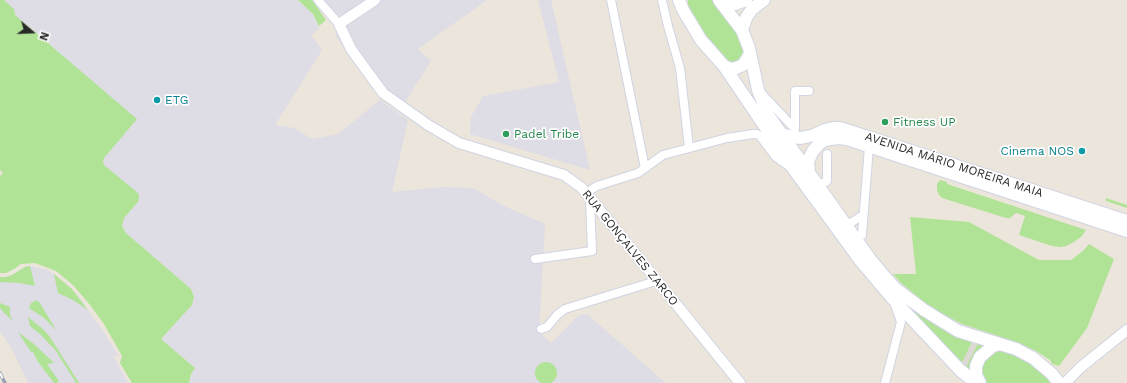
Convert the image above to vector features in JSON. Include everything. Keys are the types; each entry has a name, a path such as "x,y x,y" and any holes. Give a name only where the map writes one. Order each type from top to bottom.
{"main road":[{"path":"720,2 735,4 746,0"},
{"path":"742,30 746,18 752,9 764,0"},
{"path":"720,2 742,30 749,48 758,90 774,114 781,134 870,259 896,289 924,310 958,331 1016,349 1033,358 1056,379"},
{"path":"682,3 701,40 724,66 795,170 860,260 892,298 960,370 976,383"},
{"path":"724,66 731,69 743,65 750,54"},
{"name":"AVENIDA MÁRIO MOREIRA MAIA","path":"781,134 801,138 829,129 840,128 1127,221"},
{"name":"AVENIDA MÁRIO MOREIRA MAIA","path":"808,173 808,161 813,151 819,144 826,140 837,138 847,139 1127,231"},
{"path":"980,383 976,375 976,366 980,356 986,350 1000,344"}],"street":[{"name":"RUA GONÇALVES ZARCO","path":"318,0 339,24 351,49 383,93 428,125 459,143 564,175 582,188 740,383"},
{"path":"339,24 375,0"},
{"path":"611,0 645,168"},
{"path":"662,0 680,68 689,148"},
{"path":"774,114 795,128 795,91 809,92"},
{"path":"535,259 592,251 588,196 597,186 638,173 662,155 727,138 757,134 776,157 795,170"},
{"path":"862,235 869,147"},
{"path":"818,186 827,181 827,154"},
{"path":"846,226 863,215"},
{"path":"541,329 547,327 558,314 566,309 656,281"},
{"path":"885,383 901,322 892,298"},
{"path":"901,322 907,321 917,323"},
{"path":"1065,383 1073,374 1127,330"},
{"path":"1056,379 1063,375 1073,374"}],"shaded area":[{"path":"4,0 298,0 313,14 320,28 311,35 322,50 275,125 294,128 312,139 338,134 380,100 408,120 392,192 442,187 473,188 504,206 545,224 539,332 551,343 579,315 587,314 666,383 189,383 191,374 195,368 161,339 192,305 194,297 191,289 126,233 122,226 124,218 138,202 104,165 104,158 15,15 14,9"},
{"path":"318,0 487,0 418,49 431,61 405,102 382,97 336,36 339,24"},
{"path":"538,0 551,0 590,170 470,134 471,117 483,96 559,82"},
{"path":"29,266 47,270 54,274 78,296 101,328 119,357 113,356 128,383 28,383 12,349 0,331 0,277 12,275"},
{"path":"973,340 979,341 965,369 961,365"}],"green space":[{"path":"0,0 4,0 14,9 15,15 137,119 104,158 103,162 104,165 138,193 138,202 124,218 122,226 126,233 191,289 194,297 192,305 161,339 195,368 191,374 189,383 132,383 120,363 122,356 104,324 73,285 56,271 35,263 21,264 6,273 0,273 0,176 3,173 0,170"},
{"path":"298,0 312,0 326,20 319,26 313,14"},
{"path":"688,0 713,0 716,3 739,36 745,52 739,62 729,63 710,44 688,8"},
{"path":"940,180 947,182 947,184 1086,230 1082,236 1074,242 1060,247 1052,246 1019,235 1025,216 1016,213 1010,218 1006,218 942,198 937,190 937,184"},
{"path":"1106,198 1127,205 1127,208 1106,201"},
{"path":"910,217 969,222 1039,260 1071,260 1083,251 1089,244 1114,259 1087,328 1059,366 1052,364 1050,360 1036,351 1019,343 962,324 931,308 901,283 893,274 916,274"},
{"path":"30,266 35,286 20,283 0,282 0,277 12,275 25,267"},
{"path":"54,274 72,289 88,310 73,300 58,293"},
{"path":"883,280 973,340 961,365"},
{"path":"36,300 40,303 56,330 44,318 29,308 31,303"},
{"path":"0,303 10,307 10,315 13,321 0,308"},
{"path":"28,317 43,329 50,337 79,383 76,383 56,351 30,326"},
{"path":"18,332 34,344 54,363 47,364 59,381 57,383 54,383"},
{"path":"979,341 988,344 972,376 965,369"},
{"path":"1004,349 1036,365 1055,383 984,383 980,376 982,359 987,354"},
{"path":"546,362 550,363 556,369 556,377 550,383 546,384 542,383 536,377 535,373 536,369 542,363"}],"railway":[{"path":"0,373 5,383"}],"place":[{"name":"ETG","path":"157,100"},
{"name":"Fitness UP","path":"885,122"},
{"name":"Padel Tribe","path":"506,134"},
{"name":"Cinema NOS","path":"1082,151"}]}
